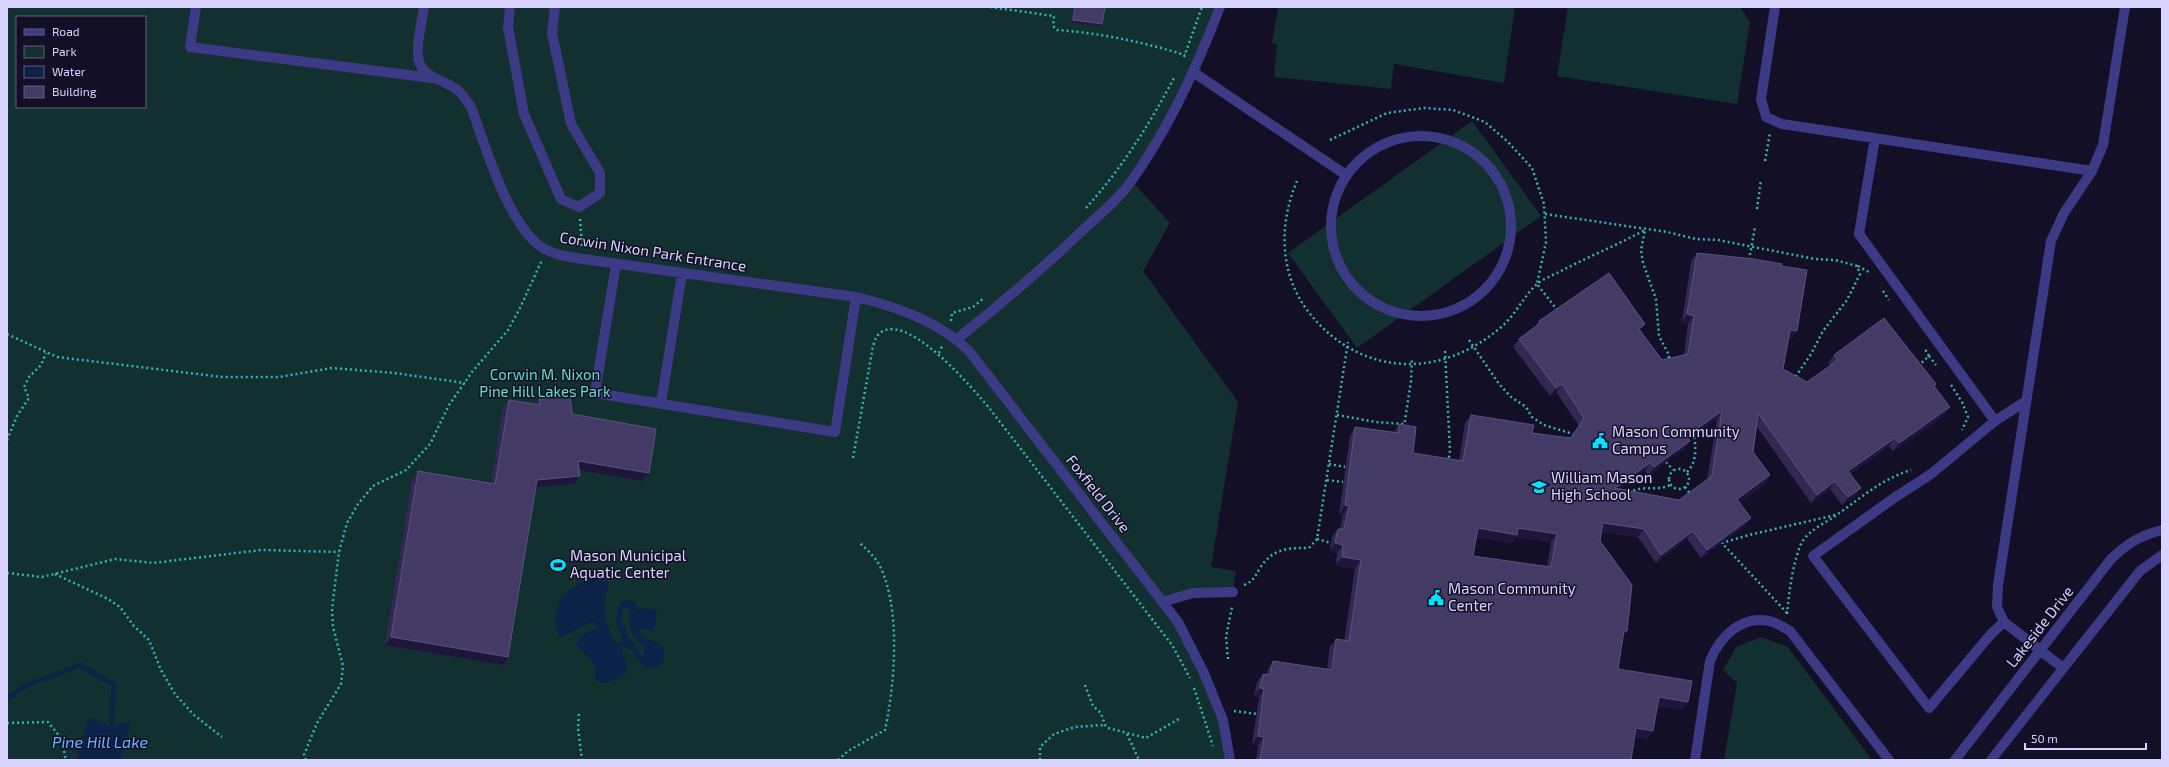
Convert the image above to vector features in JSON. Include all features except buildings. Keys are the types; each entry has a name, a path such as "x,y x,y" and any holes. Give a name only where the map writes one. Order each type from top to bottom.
{"street":[{"path":"196,7 190,47 433,78"},
{"name":"Corwin Nixon Park Entrance","path":"424,7 417,53 419,63 424,72 456,89 465,98 472,109 507,199 518,221 532,239 547,250 562,256 876,301"},
{"path":"510,7 508,27 524,114 561,199 579,207 600,193 600,173 571,124 552,33 555,7"},
{"path":"957,339 1031,279 1128,185 1165,128 1193,72 1220,7"},
{"path":"1775,7 1761,99 1766,117 1782,124 2092,171"},
{"path":"2063,668 2039,652 2004,622 1996,607 1998,585 2051,241 2064,213 2092,171 2103,145 2125,7"},
{"path":"1193,72 1346,175"},
{"path":"1416,135 1444,138 1470,149 1491,167 1506,191 1512,218 1511,245 1501,271 1482,294 1458,309 1429,316 1400,314 1373,303 1351,284 1336,259 1330,230 1334,201 1346,175 1365,155 1389,141 1410,136 1416,135"},
{"path":"1874,138 1859,234 1995,421"},
{"path":"616,264 595,393 835,432 856,297"},
{"path":"661,404 682,274"},
{"name":"Foxfield Drive","path":"876,301 934,326 957,339 969,351 1178,622 1206,678 1223,720 1230,760"},
{"path":"2004,622 1991,634 1929,708 1813,556 1894,498 1931,474 1995,421 2026,401"},
{"name":"Lakeside Drive","path":"1955,760 2111,559 2126,545 2143,535 2162,530"},
{"path":"1991,760 2140,571 2162,555"},
{"path":"1162,602 1193,593 1232,592"},
{"path":"1695,760 1710,661 1716,646 1729,632 1742,623 1757,621 1772,622 1790,631 1888,760"}],"path":[{"path":"990,7 1054,16 1053,26 1057,30 1084,32 1146,44 1190,57"},
{"path":"1182,60 1202,7"},
{"path":"1083,211 1129,156 1151,121 1177,73"},
{"path":"1330,140 1387,113 1424,108 1453,110 1484,122 1508,142 1532,168 1544,204 1546,242 1537,284 1558,311"},
{"path":"1765,161 1770,132"},
{"path":"1758,209 1761,180"},
{"path":"1297,181 1290,197 1284,232 1287,266 1299,298 1321,328 1346,348 1368,358 1402,365 1444,360 1474,346 1500,329 1537,284 1645,230"},
{"path":"579,207 583,259"},
{"path":"1544,214 1696,239 1718,240 1751,247 1795,253 1815,259 1835,260 1857,266 1868,271 1872,276"},
{"path":"1748,267 1755,227"},
{"path":"1645,230 1641,250 1643,263 1656,299 1659,336 1669,354 1670,365"},
{"path":"306,760 304,755 317,723 341,684 343,666 333,627 332,610 339,552 347,523 358,504 373,486 406,470 430,444 449,405 465,382 508,330 547,250"},
{"path":"1790,384 1811,354 1823,331 1847,300 1860,274 1857,266"},
{"path":"1879,285 1892,304"},
{"path":"952,319 952,314 973,307 988,295"},
{"path":"853,458 873,346 877,336 884,330 895,330 908,335 939,353 960,374 990,409 1172,645 1192,681 1215,753"},
{"path":"7,334 57,357 222,377 279,377 332,368 465,382"},
{"path":"1469,340 1486,368 1499,384 1511,397 1526,407 1532,417 1544,425 1573,434"},
{"path":"1244,585 1254,581 1268,556 1280,549 1310,548 1317,539 1348,342"},
{"path":"939,353 943,345"},
{"path":"1924,346 1929,356 1940,368"},
{"path":"1445,351 1444,360 1450,451 1447,468"},
{"path":"7,440 17,416 29,398 24,387 26,382 34,370 41,365 46,353"},
{"path":"1913,371 1929,356"},
{"path":"1403,434 1413,364 1412,358"},
{"path":"1949,382 1962,402 1968,417 1966,425 1959,434"},
{"path":"1337,415 1376,422 1404,424"},
{"path":"1687,472 1692,467 1695,458 1694,435"},
{"path":"1666,462 1673,470"},
{"path":"1329,464 1345,467"},
{"path":"1682,469 1687,472 1689,478 1685,487 1679,489 1670,485 1669,475 1673,470 1682,469"},
{"path":"1327,480 1343,482"},
{"path":"1628,496 1629,492 1638,488 1662,489 1670,485"},
{"path":"1685,487 1691,495"},
{"path":"1787,614 1722,543 1749,535 1838,514"},
{"path":"1317,539 1331,543"},
{"path":"838,760 848,751 885,730 891,701 894,648 888,586 877,561 860,543"},
{"path":"7,573 42,577 116,559 153,563 261,550 339,552"},
{"path":"54,574 101,596 120,607 133,625 149,640 161,670 175,694 194,715 222,737"},
{"path":"1228,659 1226,637 1232,607"},
{"path":"1085,685 1093,706 1101,713 1104,725"},
{"path":"1234,711 1257,714"},
{"path":"579,714 578,728 582,760"},
{"path":"1040,760 1040,747 1054,734 1075,727 1104,725 1108,728 1146,738 1179,719"},
{"path":"7,723 48,722 61,738 66,760"},
{"path":"1127,733 1139,760"}],"green space":[{"name":"Corwin M. Nixon Pine Hill Lakes Park","path":"7,7 1220,7 1200,60 1132,181 1170,223 1143,271 1238,402 1211,567 1236,571 1233,592 1163,602 1204,673 1230,760 7,760"},
{"path":"1278,7 1515,7 1504,83 1394,64 1391,89 1274,77 1277,44 1272,43"},
{"path":"1568,7 1740,7 1750,22 1737,104 1557,76"},
{"path":"1472,121 1541,216 1357,348 1288,253"},
{"path":"1761,637 1788,647 1872,760 1724,760 1737,683 1723,670 1736,647"}],"water":[{"path":"594,579 609,582 605,598 607,622 617,644 623,640 616,623 618,605 622,601 629,600 636,603 638,611 644,608 657,610 654,631 637,629 643,638 659,643 664,650 663,664 655,668 645,667 626,646 622,647 621,650 628,665 625,675 607,683 596,680 593,663 577,644 580,636 596,628 595,623 588,623 560,638 556,627 555,616 560,600 574,587","holes":["628,607 631,610 631,630 635,638 644,645 644,658 628,635 623,623 623,608"]},
{"name":"Pine Hill Lake","path":"89,717 112,727 131,720 121,760 78,760 77,749"}],"waterway":[{"path":"7,699 23,687 80,665 114,685 111,733"}],"place":[{"name":"Mason Community Campus","path":"1600,441"},
{"name":"William Mason High School","path":"1539,487"},
{"name":"Mason Municipal Aquatic Center","path":"558,565"},
{"name":"Mason Community Center","path":"1436,598"}]}
